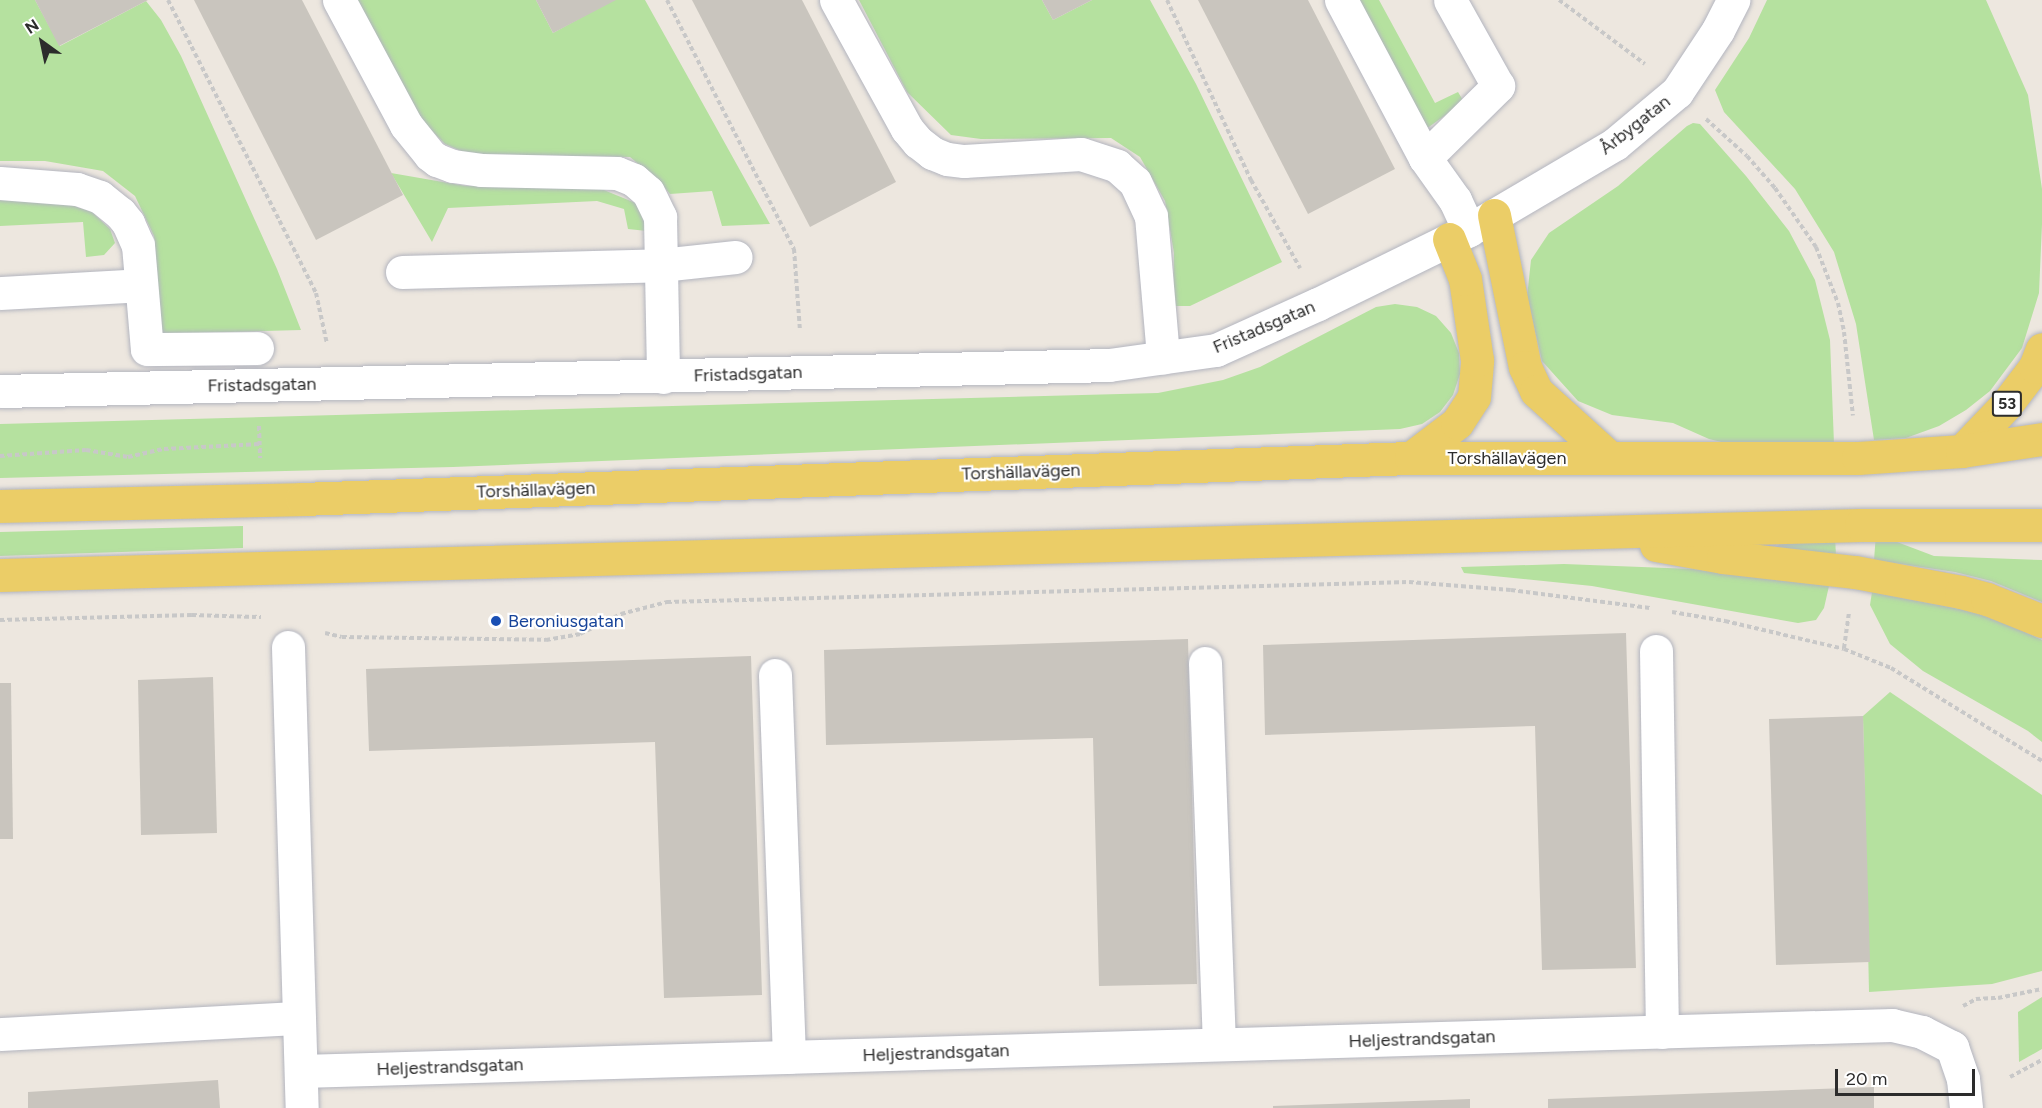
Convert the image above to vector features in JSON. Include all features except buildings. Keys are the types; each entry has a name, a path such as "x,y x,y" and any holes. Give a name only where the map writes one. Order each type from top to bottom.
{"main road":[{"path":"1471,228 1536,391 1610,457"},
{"path":"1411,458 1458,423 1474,397 1477,360 1465,279 1471,228"},
{"name":"53","path":"1962,451 2006,405 2035,367 2042,349"},
{"name":"Torshällavägen","path":"0,506 302,499 1411,458 1858,458 1962,451 2042,439"},
{"path":"0,575 1861,525 2042,525"},
{"path":"1584,533 1723,556 1855,572 1951,590 1987,598 2042,621"}],"street":[{"path":"339,0 406,126 430,155 453,166 481,170 617,172 634,180 648,192 657,208 661,265 663,376"},
{"path":"836,0 907,129 932,153 947,159 963,161 1081,154 1117,166 1135,182 1151,216 1163,357"},
{"path":"1341,0 1425,158 1455,200 1471,228"},
{"path":"1425,158 1498,86 1450,0"},
{"name":"Årbygatan","path":"1471,228 1615,144 1677,92 1718,30 1733,0"},
{"path":"0,183 77,189 100,197 128,222 138,245 147,349 257,348"},
{"name":"Fristadsgatan","path":"0,391 1109,365 1216,350 1318,304 1471,228"},
{"path":"402,272 661,265 736,256"},
{"path":"0,293 141,285"},
{"path":"288,647 302,1108"},
{"path":"1656,651 1662,1032"},
{"path":"1205,663 1219,1044"},
{"path":"774,675 789,1057"},
{"path":"0,1034 298,1017"},
{"name":"Heljestrandsgatan","path":"301,1071 1892,1025 1929,1035"},
{"path":"1929,1035 1952,1047 1963,1079 1966,1108"}],"path":[{"path":"168,0 316,292 327,342 326,384"},
{"path":"667,0 794,249 803,373"},
{"path":"1167,0 1251,180 1318,304"},
{"path":"1559,0 1654,71 1747,156 1798,218 1816,247 1829,276 1844,332 1858,458"},
{"path":"0,456 86,450 128,457 164,449 259,444"},
{"path":"317,630 342,637 546,640 580,634 621,614 667,602 1409,582 1454,585 1628,604 1826,642 1891,668 2042,761"},
{"path":"0,620 192,615 263,617"},
{"path":"1929,1035 1953,1012 1968,1002 2042,989"},
{"path":"2010,1077 2042,1060"}],"green space":[{"path":"0,0 35,0 60,46 146,1 161,20 181,56 277,269 301,330 162,334 154,236 135,196 103,171 45,161 0,161"},
{"path":"358,0 536,0 553,33 613,0 645,0 770,224 722,226 712,191 670,194 660,182 630,157 468,154 445,144 411,110"},
{"path":"859,0 1042,0 1053,20 1092,0 1150,0 1196,84 1282,262 1190,306 1173,306 1174,253 1165,201 1140,157 1111,138 981,139 951,135 907,92"},
{"path":"1354,0 1379,0 1435,103 1458,92 1464,102 1426,129"},
{"path":"1767,0 1986,0 2028,95 2042,189 2042,224 2039,293 2022,348 1990,391 1966,410 1939,426 1906,438 1874,440 1856,324 1834,252 1795,189 1724,112 1715,90 1749,38"},
{"path":"1693,123 1700,124 1746,176 1789,231 1815,280 1830,340 1834,444 1734,445 1709,439 1673,423 1612,415 1578,401 1542,361 1527,297 1531,260 1549,233 1618,186"},
{"path":"391,173 466,186 594,186 638,204 647,231 628,229 624,209 597,201 448,208 432,242"},
{"path":"0,194 59,201 92,212 110,229 115,243 104,255 86,257 83,222 0,226"},
{"path":"1395,304 1417,307 1436,316 1451,333 1459,353 1460,374 1453,395 1440,412 1422,424 1400,429 453,467 0,478 0,424 1158,393 1223,380 1260,367 1376,307"},
{"path":"243,526 243,548 0,556 0,532"},
{"path":"1876,534 1934,556 2042,560 2042,602 1991,581 1955,572 1874,560"},
{"path":"1835,537 1836,556 1776,548 1781,543"},
{"path":"1564,564 1693,569 1829,586 1824,608 1816,620 1798,623 1592,586 1464,573 1461,567"},
{"path":"1872,592 1970,611 1999,620 2042,640 2042,742 2028,731 1923,671 1890,644 1870,605"},
{"path":"1890,692 2042,795 2042,971 1992,984 1869,992 1863,716"},
{"path":"2042,997 2042,1049 2019,1062 2018,1012"}],"place":[{"name":"Beroniusgatan","path":"496,621"}]}
